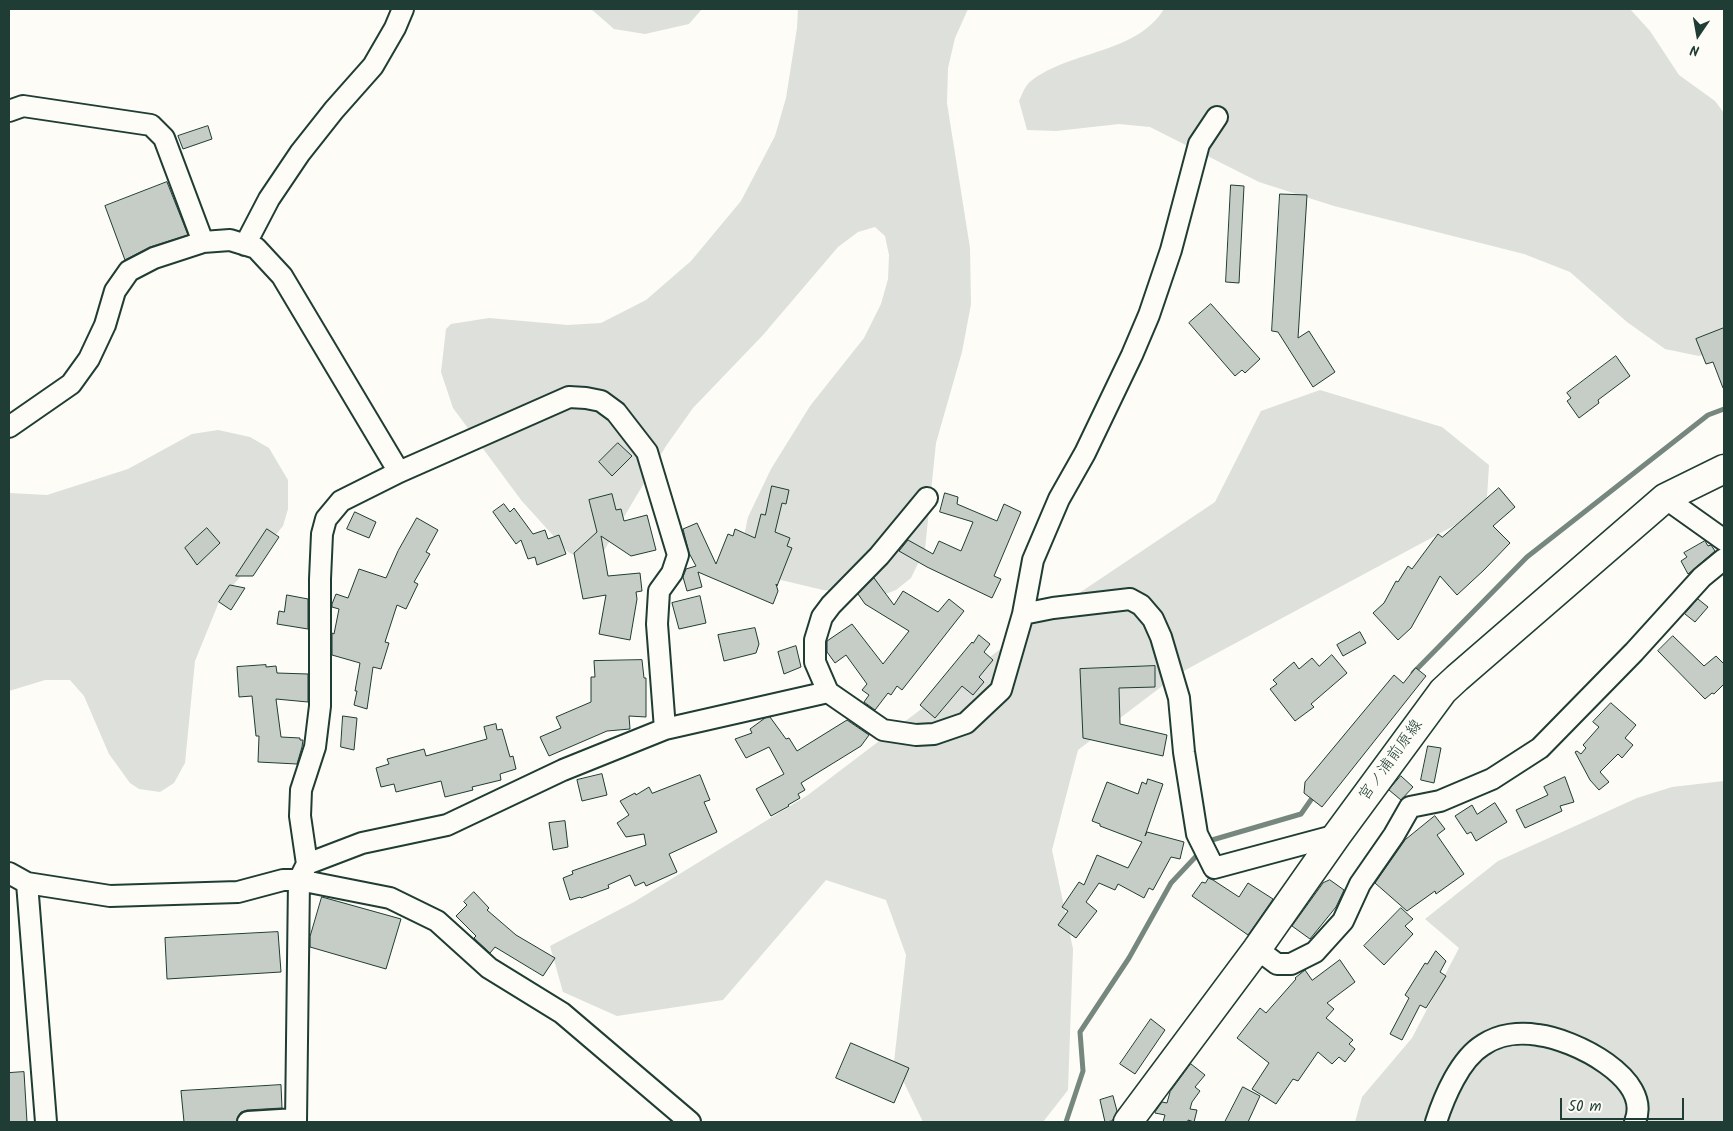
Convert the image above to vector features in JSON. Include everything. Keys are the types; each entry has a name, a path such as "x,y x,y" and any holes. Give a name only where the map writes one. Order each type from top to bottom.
{"main road":[{"name":"宮ノ浦前原線","path":"1128,1122 1257,949 1337,835 1444,691 1665,498 1724,469"}],"street":[{"path":"245,244 270,199 300,153 334,110 373,66 395,28 403,9"},
{"path":"9,111 23,106 151,125 164,138 203,242"},
{"path":"928,498 879,556 831,605 822,617 816,640 815,662 828,692 883,730 916,735 934,734 966,723 1001,690 1023,614 1033,560 1059,499 1085,453 1132,356 1149,315 1171,250 1199,144 1217,117"},
{"path":"9,427 71,384 89,359 105,325 115,291 129,271 154,258 203,242 230,240 256,248 282,276 399,472"},
{"path":"248,1122 296,1121 303,872 300,816 301,790 315,747 320,706 322,534 326,519 341,501 399,472 569,397 600,401 616,412 647,452 678,555 672,573 659,591 658,624 665,729"},
{"path":"1665,498 1724,540"},
{"path":"1257,949 1277,964 1290,964 1315,952 1343,920 1360,884 1394,835 1410,807 1440,801 1492,779 1540,748 1634,652 1702,577 1724,559"},
{"path":"1023,614 1053,608 1130,599 1141,605 1153,620 1161,637 1179,698 1184,752 1197,834 1214,868 1337,835"},
{"path":"9,873 27,883 110,896 238,892 283,880 362,843 447,824 563,770 665,729 828,692"},
{"path":"303,872 390,898 437,921 489,968 562,1013 690,1122"},
{"path":"27,883 46,1122"},
{"path":"1436,1122 1453,1082 1467,1059 1482,1045 1499,1037 1515,1034 1538,1035 1556,1039 1593,1054 1626,1080 1634,1096 1638,1114 1635,1122"}],"shaded area":[{"path":"591,9 702,9 689,24 645,34 614,29"},
{"path":"798,9 968,9 955,38 948,68 947,103 970,248 971,304 962,352 936,443 925,549 911,578 896,590 883,595 823,590 764,576 741,551 748,517 771,469 810,406 864,338 881,304 888,279 889,255 885,236 875,227 858,232 838,247 763,335 693,408 666,446 602,554 588,562 568,552 521,500 453,408 441,372 446,329 451,324 489,318 568,325 601,323 646,300 691,261 741,201 775,136 786,98 797,28"},
{"path":"1164,9 1630,9 1650,31 1679,75 1715,101 1724,113 1724,343 1711,352 1699,356 1665,349 1627,322 1570,272 1524,254 1334,206 1259,182 1150,127 1119,124 1056,131 1027,130 1019,101 1029,83 1047,71 1065,63 1137,35 1152,24"},
{"path":"1320,390 1442,427 1489,465 1487,497 1474,515 1178,674 1078,750 1052,850 1073,949 1068,1090 1043,1122 923,1122 894,1062 906,955 886,900 826,880 723,1000 617,1016 563,992 550,946 634,902 808,795 1036,622 1215,502 1261,411"},
{"path":"218,430 250,437 269,448 288,480 288,509 283,526 219,602 195,661 185,763 174,783 160,792 139,789 130,783 109,754 84,696 70,680 45,680 9,691 9,493 47,495 128,469 192,434"},
{"path":"1724,781 1724,1122 1355,1122 1362,1097 1412,1038 1459,948 1425,919 1498,861 1637,798 1672,787"}],"building":[{"path":"208,126 212,139 183,149 178,136"},
{"path":"167,182 188,235 150,247 125,260 105,206"},
{"path":"1231,185 1244,186 1239,283 1226,282"},
{"path":"1280,194 1307,195 1298,338 1309,331 1335,372 1313,387 1278,332 1272,331"},
{"path":"1211,304 1260,359 1245,373 1242,370 1235,376 1189,323"},
{"path":"1724,328 1723,388 1713,362 1706,364 1696,339"},
{"path":"1616,356 1630,376 1598,400 1599,403 1579,418 1567,401 1571,398 1567,393"},
{"path":"618,443 632,456 612,476 599,462"},
{"path":"772,486 789,490 786,504 782,503 775,532 790,538 787,546 792,548 777,586 776,584 778,591 773,604 698,572 702,587 687,591 683,577 686,569 696,566 689,553 683,529 697,523 716,564 728,534 733,536 735,529 755,538 761,514 765,515"},
{"path":"1499,488 1515,507 1493,526 1510,543 1457,595 1440,576 1411,628 1398,640 1373,613 1384,603 1396,581 1398,582 1408,566 1412,569 1438,534 1442,537"},
{"path":"945,493 958,497 957,504 997,521 1004,504 1021,512 994,576 1001,579 992,598 927,567 899,551 908,540 933,554 939,541 961,551 973,522 940,512"},
{"path":"612,494 616,510 621,509 624,521 647,515 656,550 631,556 601,536 608,576 640,573 642,591 636,592 637,599 630,640 599,634 606,595 583,599 574,553 597,532 589,500"},
{"path":"504,504 510,512 514,508 533,534 545,530 548,539 559,535 566,554 537,565 535,557 528,559 521,540 516,544 493,512"},
{"path":"355,512 376,522 369,538 347,529"},
{"path":"417,518 438,530 426,552 430,554 414,582 418,584 406,609 397,605 385,642 389,643 381,669 373,667 367,709 354,705 360,663 332,655 332,633 334,634 339,609 332,607 332,604 336,594 348,598 359,569 386,578 398,551"},
{"path":"207,528 220,543 197,565 185,548"},
{"path":"267,529 279,537 253,576 236,576"},
{"path":"1705,541 1715,551 1688,574 1681,561 1687,557 1684,553"},
{"path":"874,578 894,605 903,591 938,612 949,599 964,611 902,690 897,686 891,695 888,693 875,710 864,702 869,695 862,690 867,684 846,655 835,663 827,652 827,641 852,624 883,664 909,631 865,604 858,594"},
{"path":"230,585 245,588 231,610 219,602"},
{"path":"287,595 308,599 308,629 277,624 279,611 284,612"},
{"path":"700,596 706,623 679,629 672,603"},
{"path":"1698,599 1708,607 1695,622 1685,614"},
{"path":"755,628 759,644 756,653 724,661 718,635"},
{"path":"1360,632 1366,643 1343,656 1337,645"},
{"path":"979,635 990,644 984,652 993,660 979,677 984,682 973,695 962,686 935,718 920,705"},
{"path":"1673,636 1704,666 1716,656 1724,664 1724,684 1714,694 1712,693 1705,699 1658,651"},
{"path":"796,646 801,667 784,674 778,652"},
{"path":"1332,655 1347,673 1311,704 1314,707 1295,721 1270,689 1277,684 1273,680 1294,662 1299,669 1312,658 1319,666"},
{"path":"642,660 644,678 646,678 646,717 629,716 630,729 607,731 549,756 540,737 561,728 556,717 591,702 591,677 595,677 594,661"},
{"path":"266,665 266,667 276,666 277,673 308,674 308,702 276,699 281,737 300,738 300,740 303,740 297,764 258,762 259,736 256,736 252,696 239,697 237,667"},
{"path":"1155,666 1155,687 1119,688 1120,724 1167,735 1163,756 1083,738 1080,669"},
{"path":"1416,668 1426,676 1322,807 1304,793 1305,782 1394,675 1403,683"},
{"path":"1611,703 1636,725 1625,738 1633,745 1622,758 1618,754 1600,772 1609,782 1599,790 1590,780 1575,752 1577,751 1581,754 1586,748 1583,745 1599,727 1593,722"},
{"path":"343,716 357,718 354,750 341,747"},
{"path":"770,717 786,739 789,738 797,751 847,720 869,735 861,746 801,783 805,790 798,794 800,798 771,816 756,789 784,774 769,747 746,758 735,739 752,733 750,729 765,718"},
{"path":"496,724 497,730 502,729 510,757 513,756 516,769 500,774 501,780 472,787 473,790 445,797 441,781 396,792 394,784 381,787 376,768 389,764 387,759 424,749 426,756 487,739 484,727"},
{"path":"1428,746 1441,748 1434,783 1421,780"},
{"path":"602,774 607,795 582,801 577,780"},
{"path":"700,775 710,800 704,802 717,832 669,854 677,872 646,886 644,882 635,886 630,875 608,885 609,888 570,900 563,878 573,874 572,871 646,845 644,834 626,837 617,823 629,815 620,801 635,793 636,795 649,787 652,793"},
{"path":"1401,776 1413,787 1401,800 1389,790"},
{"path":"1565,777 1574,802 1560,806 1562,811 1525,828 1516,810 1548,795 1544,787"},
{"path":"1148,779 1163,784 1145,836 1147,832 1184,842 1180,859 1171,857 1153,890 1149,888 1144,898 1118,884 1115,890 1099,883 1086,902 1097,911 1076,938 1058,925 1068,911 1062,907 1079,882 1084,885 1097,855 1128,868 1142,842 1100,826 1100,824 1092,821 1107,782 1138,794 1142,782 1146,784"},
{"path":"1495,803 1507,822 1476,841 1471,832 1467,834 1455,816 1472,805 1477,814"},
{"path":"1435,816 1445,829 1437,835 1464,874 1436,894 1435,891 1407,911 1375,883 1405,840"},
{"path":"565,821 568,847 553,850 549,823"},
{"path":"1209,878 1239,897 1248,883 1273,899 1248,935 1192,896 1202,882 1205,883"},
{"path":"1330,880 1344,890 1336,907 1310,939 1292,926 1323,883"},
{"path":"474,892 489,908 487,910 516,935 555,958 543,976 495,947 490,953 474,938 476,936 456,916 467,905 464,902"},
{"path":"322,897 401,919 386,969 310,947 310,937"},
{"path":"1401,908 1413,919 1405,926 1413,934 1384,965 1364,946"},
{"path":"278,932 281,972 167,979 165,938"},
{"path":"1436,951 1446,961 1440,972 1446,976 1426,1008 1420,1005 1402,1040 1390,1034 1409,998 1405,995 1425,963 1427,964"},
{"path":"1340,960 1355,982 1327,1003 1334,1009 1326,1018 1353,1040 1349,1044 1355,1049 1345,1062 1339,1057 1332,1064 1318,1052 1298,1081 1293,1079 1276,1104 1252,1089 1269,1063 1237,1038 1260,1008 1266,1013 1295,978 1305,970 1312,980"},
{"path":"1151,1019 1165,1030 1135,1074 1120,1064"},
{"path":"851,1043 909,1068 894,1103 836,1078"},
{"path":"1191,1064 1205,1075 1195,1087 1200,1091 1192,1102 1190,1109 1197,1110 1194,1122 1188,1120 1188,1122 1163,1122 1165,1115 1155,1112 1162,1102 1167,1103 1170,1092"},
{"path":"24,1072 27,1122 9,1122 9,1073"},
{"path":"281,1085 282,1108 247,1110 241,1112 236,1122 184,1122 181,1091"},
{"path":"1243,1087 1260,1096 1248,1122 1225,1122"},
{"path":"1113,1096 1117,1111 1112,1121 1105,1122 1100,1100"}],"waterway":[{"path":"1413,673 1527,557 1708,415 1724,409"},
{"path":"1207,845 1212,840 1301,814 1315,794"},
{"path":"1066,1122 1083,1071 1080,1032 1129,958 1171,883 1201,851"}]}
